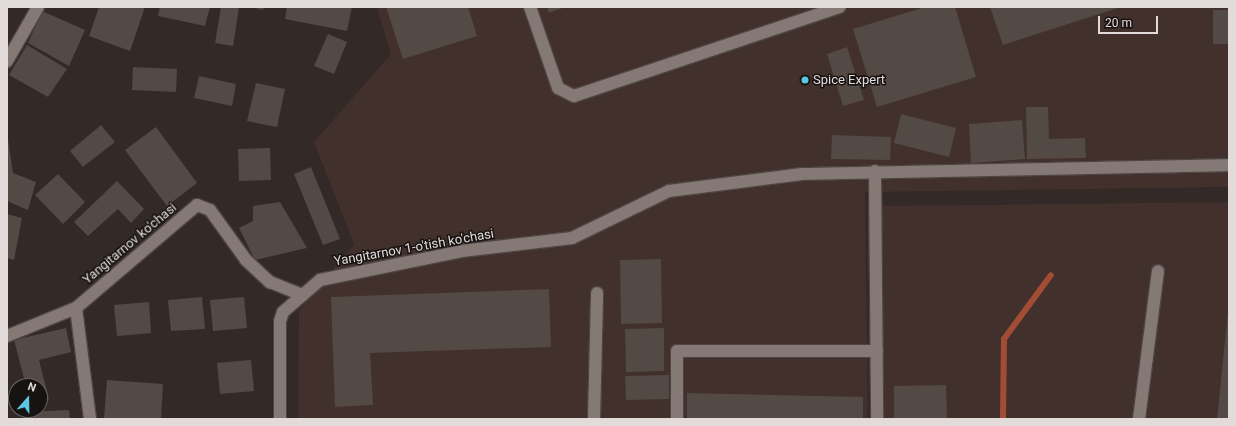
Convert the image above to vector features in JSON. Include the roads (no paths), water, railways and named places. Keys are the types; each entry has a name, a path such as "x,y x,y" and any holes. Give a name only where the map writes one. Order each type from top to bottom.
{"street":[{"path":"7,61 38,7"},
{"path":"530,7 558,88 574,96 840,7"},
{"name":"Yangitarnov 1-o'tish ko'chasi","path":"280,419 280,321 283,312 320,280 462,252 572,238 669,191 802,174 875,170 1229,165"},
{"path":"875,170 877,419"},
{"name":"Yangitarnov ko'chasi","path":"7,336 76,308 197,205 203,204 246,260 270,282 302,295"},
{"path":"1139,419 1158,271"},
{"path":"594,419 597,293"},
{"path":"76,308 90,419"},
{"path":"677,419 677,351 877,351"}],"waterway":[{"path":"1003,419 1004,339 1051,275"}],"place":[{"name":"Spice Expert","path":"805,80"}]}
